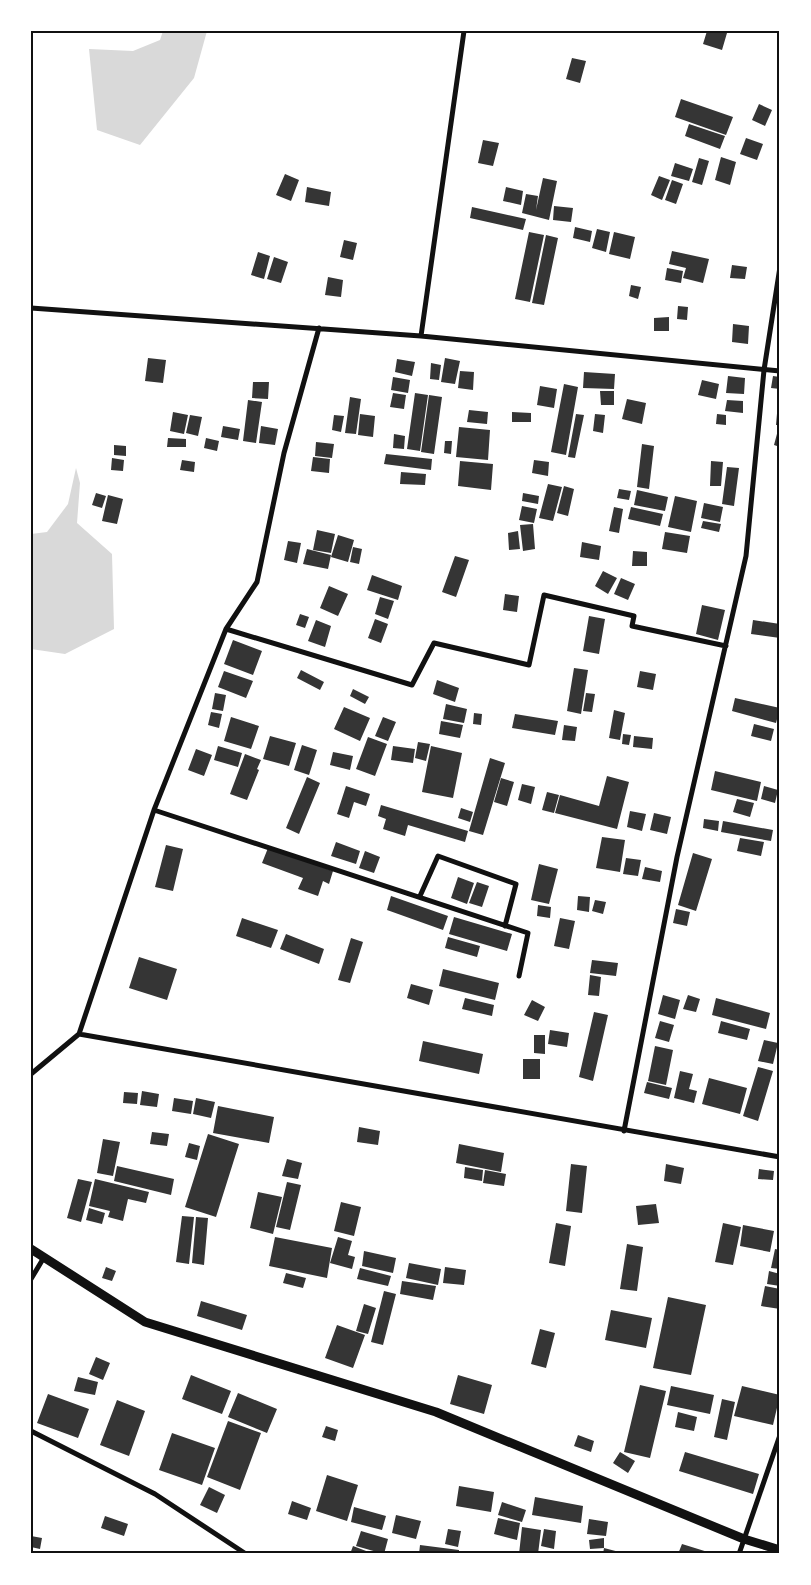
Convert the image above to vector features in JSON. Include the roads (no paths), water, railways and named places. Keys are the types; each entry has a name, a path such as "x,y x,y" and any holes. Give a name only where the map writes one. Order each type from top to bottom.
{"street":[{"path":"421,336 464,31"},
{"path":"624,1131 677,857 746,556 764,370 780,267"},
{"path":"31,308 421,336 780,371"},
{"path":"31,1074 79,1034 154,810 226,629 257,582 284,453 319,328"},
{"path":"226,629 412,685 434,643 529,665 544,595 634,616 632,626 726,646"},
{"path":"154,810 528,933 519,976"},
{"path":"420,896 438,856 516,884 505,926"},
{"path":"79,1034 780,1157"},
{"path":"31,1250 145,1322 436,1412 744,1539 780,1550"},
{"path":"31,1279 43,1259"},
{"path":"31,1431 155,1494 246,1554"},
{"path":"739,1554 780,1436"}]}
